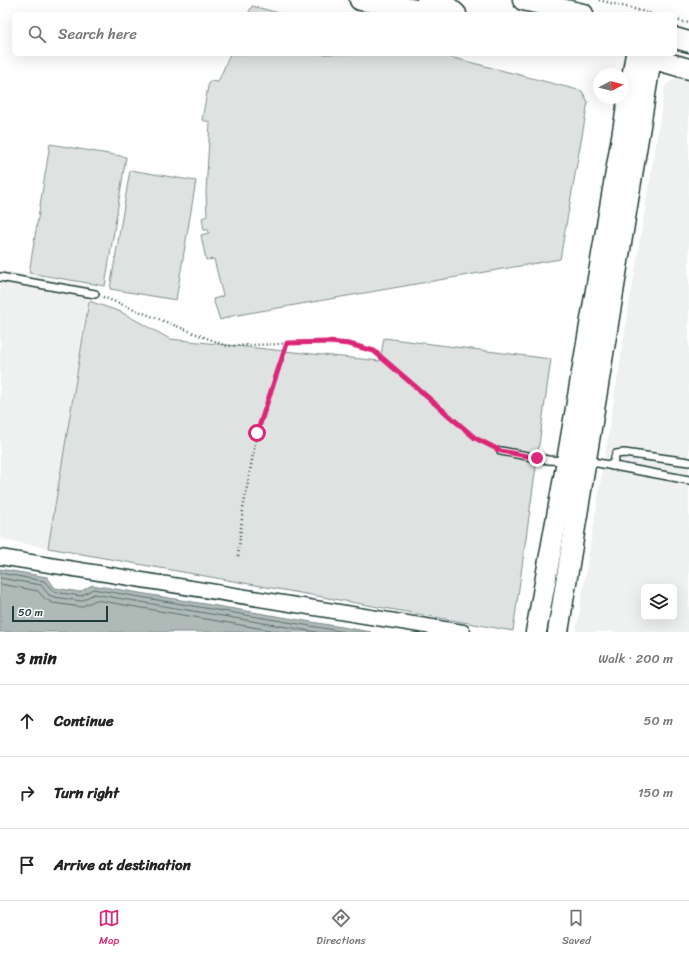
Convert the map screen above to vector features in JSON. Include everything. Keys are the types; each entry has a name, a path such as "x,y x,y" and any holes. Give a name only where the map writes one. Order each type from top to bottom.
{"street":[{"path":"360,0 428,12"},
{"path":"421,0 448,7 454,12"},
{"path":"523,0 574,12"},
{"path":"677,39 689,42"},
{"path":"558,632 577,461 641,56"},
{"path":"645,56 686,67"},
{"path":"536,632 577,461"},
{"path":"0,557 463,632"}],"lane":[{"path":"0,276 95,294"},
{"path":"501,451 548,460 577,461 612,466 689,480"},
{"path":"612,466 616,454 624,453 689,462"}],"path":[{"path":"599,0 645,12"},
{"path":"677,20 689,23"},
{"path":"95,294 227,346 329,342 349,344 374,351 475,438 501,451"},
{"path":"238,556 243,509 257,433 287,343"}],"shaded area":[{"path":"252,6 275,12 249,12"},
{"path":"229,56 446,56 582,91 588,102 560,259 232,316 220,320 213,299 223,296 214,259 206,260 201,235 209,233 208,230 204,230 202,218 207,216 206,192 210,122 202,120 209,81 218,82"},
{"path":"681,73 689,75 689,632 576,632 665,86"},
{"path":"50,144 126,157 105,286 29,273"},
{"path":"130,170 196,181 176,300 110,289"},
{"path":"0,270 90,286 48,548 0,539"},
{"path":"89,301 121,312 170,339 380,361 384,338 551,359 513,631 48,548"}],"water":[{"path":"0,569 47,577 55,588 80,592 92,585 371,632 0,632"}],"route":[{"path":"257,433 287,343 329,342 349,344 374,351 475,438 501,451 537,458"}]}
